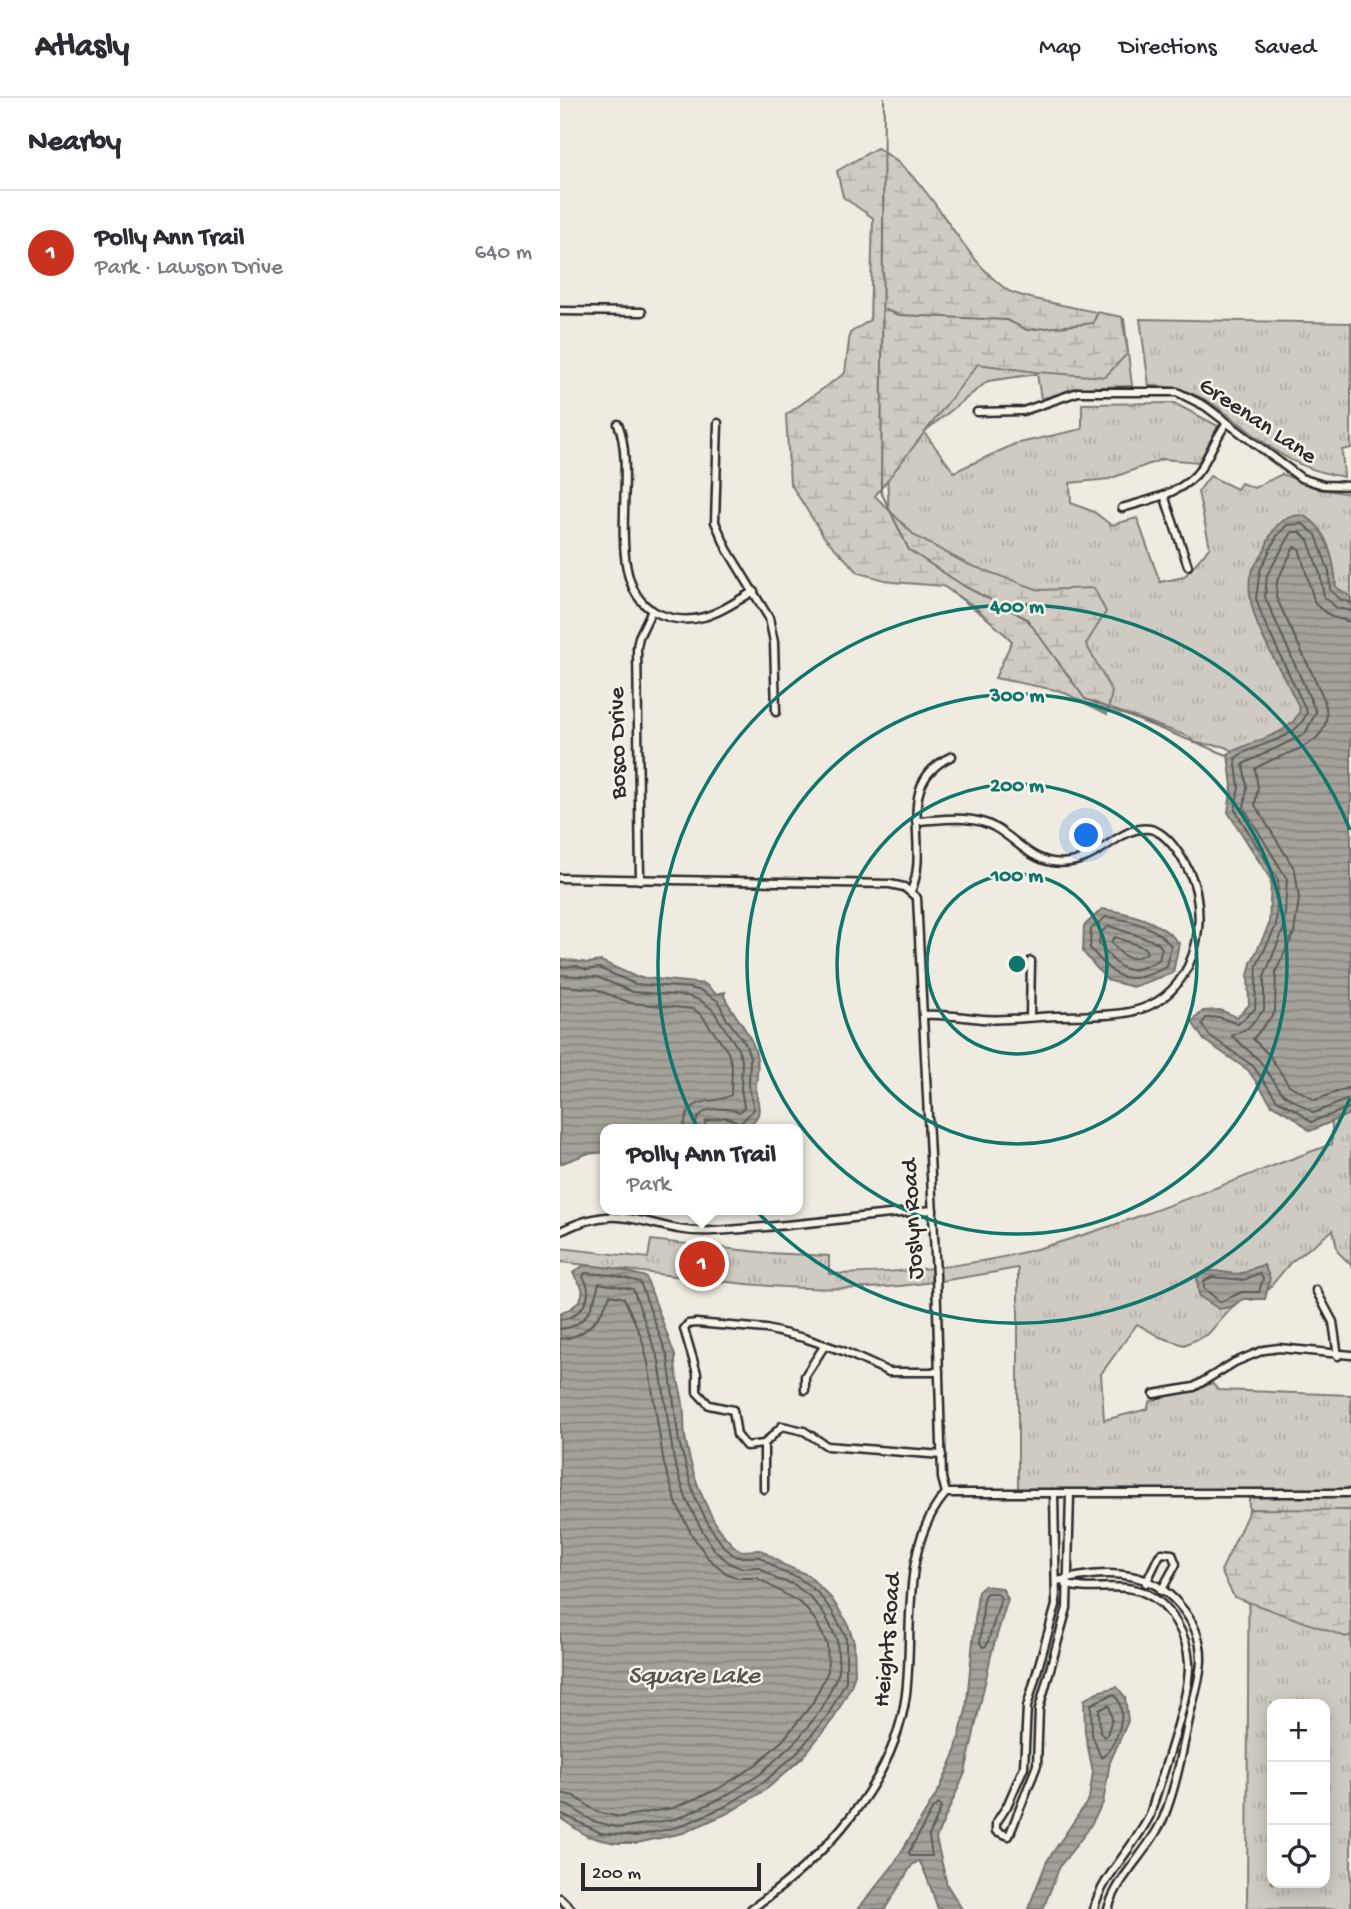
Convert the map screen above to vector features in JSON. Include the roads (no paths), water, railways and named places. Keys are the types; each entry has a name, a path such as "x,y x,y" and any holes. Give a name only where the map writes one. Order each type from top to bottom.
{"street":[{"path":"560,311 642,312"},
{"name":"Greenan Lane","path":"977,412 1023,411 1078,392 1167,391 1197,401 1301,478 1323,485 1351,486"},
{"path":"718,423 715,522 727,549 754,591 773,630 776,712"},
{"path":"618,424 625,448 627,573 631,585 652,610 684,621 710,618 754,591"},
{"path":"1122,508 1164,495 1186,483 1198,472 1226,424"},
{"path":"1164,495 1188,566"},
{"name":"Bosco Drive","path":"640,880 637,647 652,610"},
{"path":"560,878 890,884 911,891 917,870 916,821 920,789 928,774 952,756"},
{"path":"916,821 962,819 985,822 1032,855 1066,863 1099,853 1133,830 1151,830 1169,842 1188,870 1196,892 1198,933 1194,956 1182,978 1158,999 1132,1011 984,1019 962,1014 924,1015"},
{"name":"Joslyn Road","path":"911,891 919,907 942,1485 946,1493"},
{"path":"1030,1017 1031,961"},
{"path":"619,1215 698,1232 933,1210"},
{"path":"561,1231 594,1217 607,1215"},
{"path":"1316,1290 1334,1322 1338,1356"},
{"path":"939,1371 889,1372 824,1345 766,1329 688,1324 684,1335 697,1373 697,1392 709,1405 733,1410 737,1435 746,1446 764,1444 782,1426 793,1426 827,1446 942,1455"},
{"path":"805,1390 806,1376 824,1345"},
{"path":"1154,1394 1194,1387 1235,1362 1264,1350 1351,1355"},
{"path":"764,1444 764,1489"},
{"path":"946,1493 1351,1493"},
{"name":"Heights Road","path":"751,1909 819,1852 856,1808 882,1768 902,1719 906,1695 912,1579 924,1535 946,1493"},
{"path":"1054,1494 1056,1581 1053,1616 1027,1707 1024,1767 1007,1807 996,1823 996,1831 1009,1836 1037,1765 1039,1709 1067,1608 1070,1494"},
{"path":"1143,1591 1159,1556 1162,1553 1172,1554 1176,1564 1156,1599"},
{"path":"1069,1582 1075,1575 1112,1574 1147,1581 1177,1603 1196,1632 1200,1672 1162,1820 1150,1844 1115,1892 1108,1909"},
{"path":"1056,1581 1143,1591 1156,1599 1176,1621 1184,1637 1189,1665 1150,1815 1139,1838 1104,1886 1094,1909"},
{"path":"1007,1807 1018,1812"},
{"path":"560,1898 571,1909"}],"water":[{"path":"1301,515 1310,519 1323,535 1334,567 1336,587 1351,597 1351,1110 1347,1115 1310,1131 1294,1117 1272,1105 1248,1070 1204,1040 1192,1022 1203,1011 1220,1010 1237,1017 1249,1005 1248,976 1251,963 1269,925 1271,880 1228,812 1232,786 1228,754 1280,732 1296,719 1300,710 1259,628 1250,594 1250,577 1277,525 1287,518"},
{"path":"1102,909 1144,919 1171,935 1179,943 1173,973 1133,987 1107,980 1083,952 1084,926"},
{"path":"563,959 588,963 601,961 636,977 705,984 716,994 725,992 728,1004 755,1050 758,1063 756,1087 759,1111 755,1119 750,1124 600,1124 600,1153 586,1154 560,1164 560,965"},
{"name":"Square Lake","path":"584,1265 614,1268 646,1277 675,1356 684,1409 685,1437 693,1470 704,1501 720,1530 740,1551 761,1550 784,1565 808,1575 831,1598 847,1622 854,1642 855,1673 851,1686 834,1718 802,1758 768,1788 730,1812 683,1833 637,1843 615,1843 587,1836 560,1818 560,1314 572,1307 581,1297 582,1288 573,1273"},
{"path":"1264,1265 1270,1278 1265,1299 1243,1299 1231,1307 1219,1309 1199,1296 1197,1278 1208,1271 1236,1274"},
{"path":"984,1586 1002,1588 1008,1599 992,1651 965,1773 936,1838 947,1885 962,1909 938,1909 919,1861 912,1865 885,1909 858,1909 892,1867 940,1788 954,1756 966,1710 978,1591"},
{"path":"1117,1687 1125,1697 1128,1721 1110,1762 1103,1803 1088,1830 1060,1866 1043,1909 1028,1909 1047,1861 1089,1799 1093,1772 1085,1733 1084,1700 1097,1692"}],"waterway":[{"path":"884,98 881,492 909,550 964,586 1027,619 1085,699 1227,755"},
{"path":"885,310 900,315 1007,320 1027,330 1093,323 1097,314"}],"place":[{"name":"Polly Ann Trail","path":"702,1264"}]}
